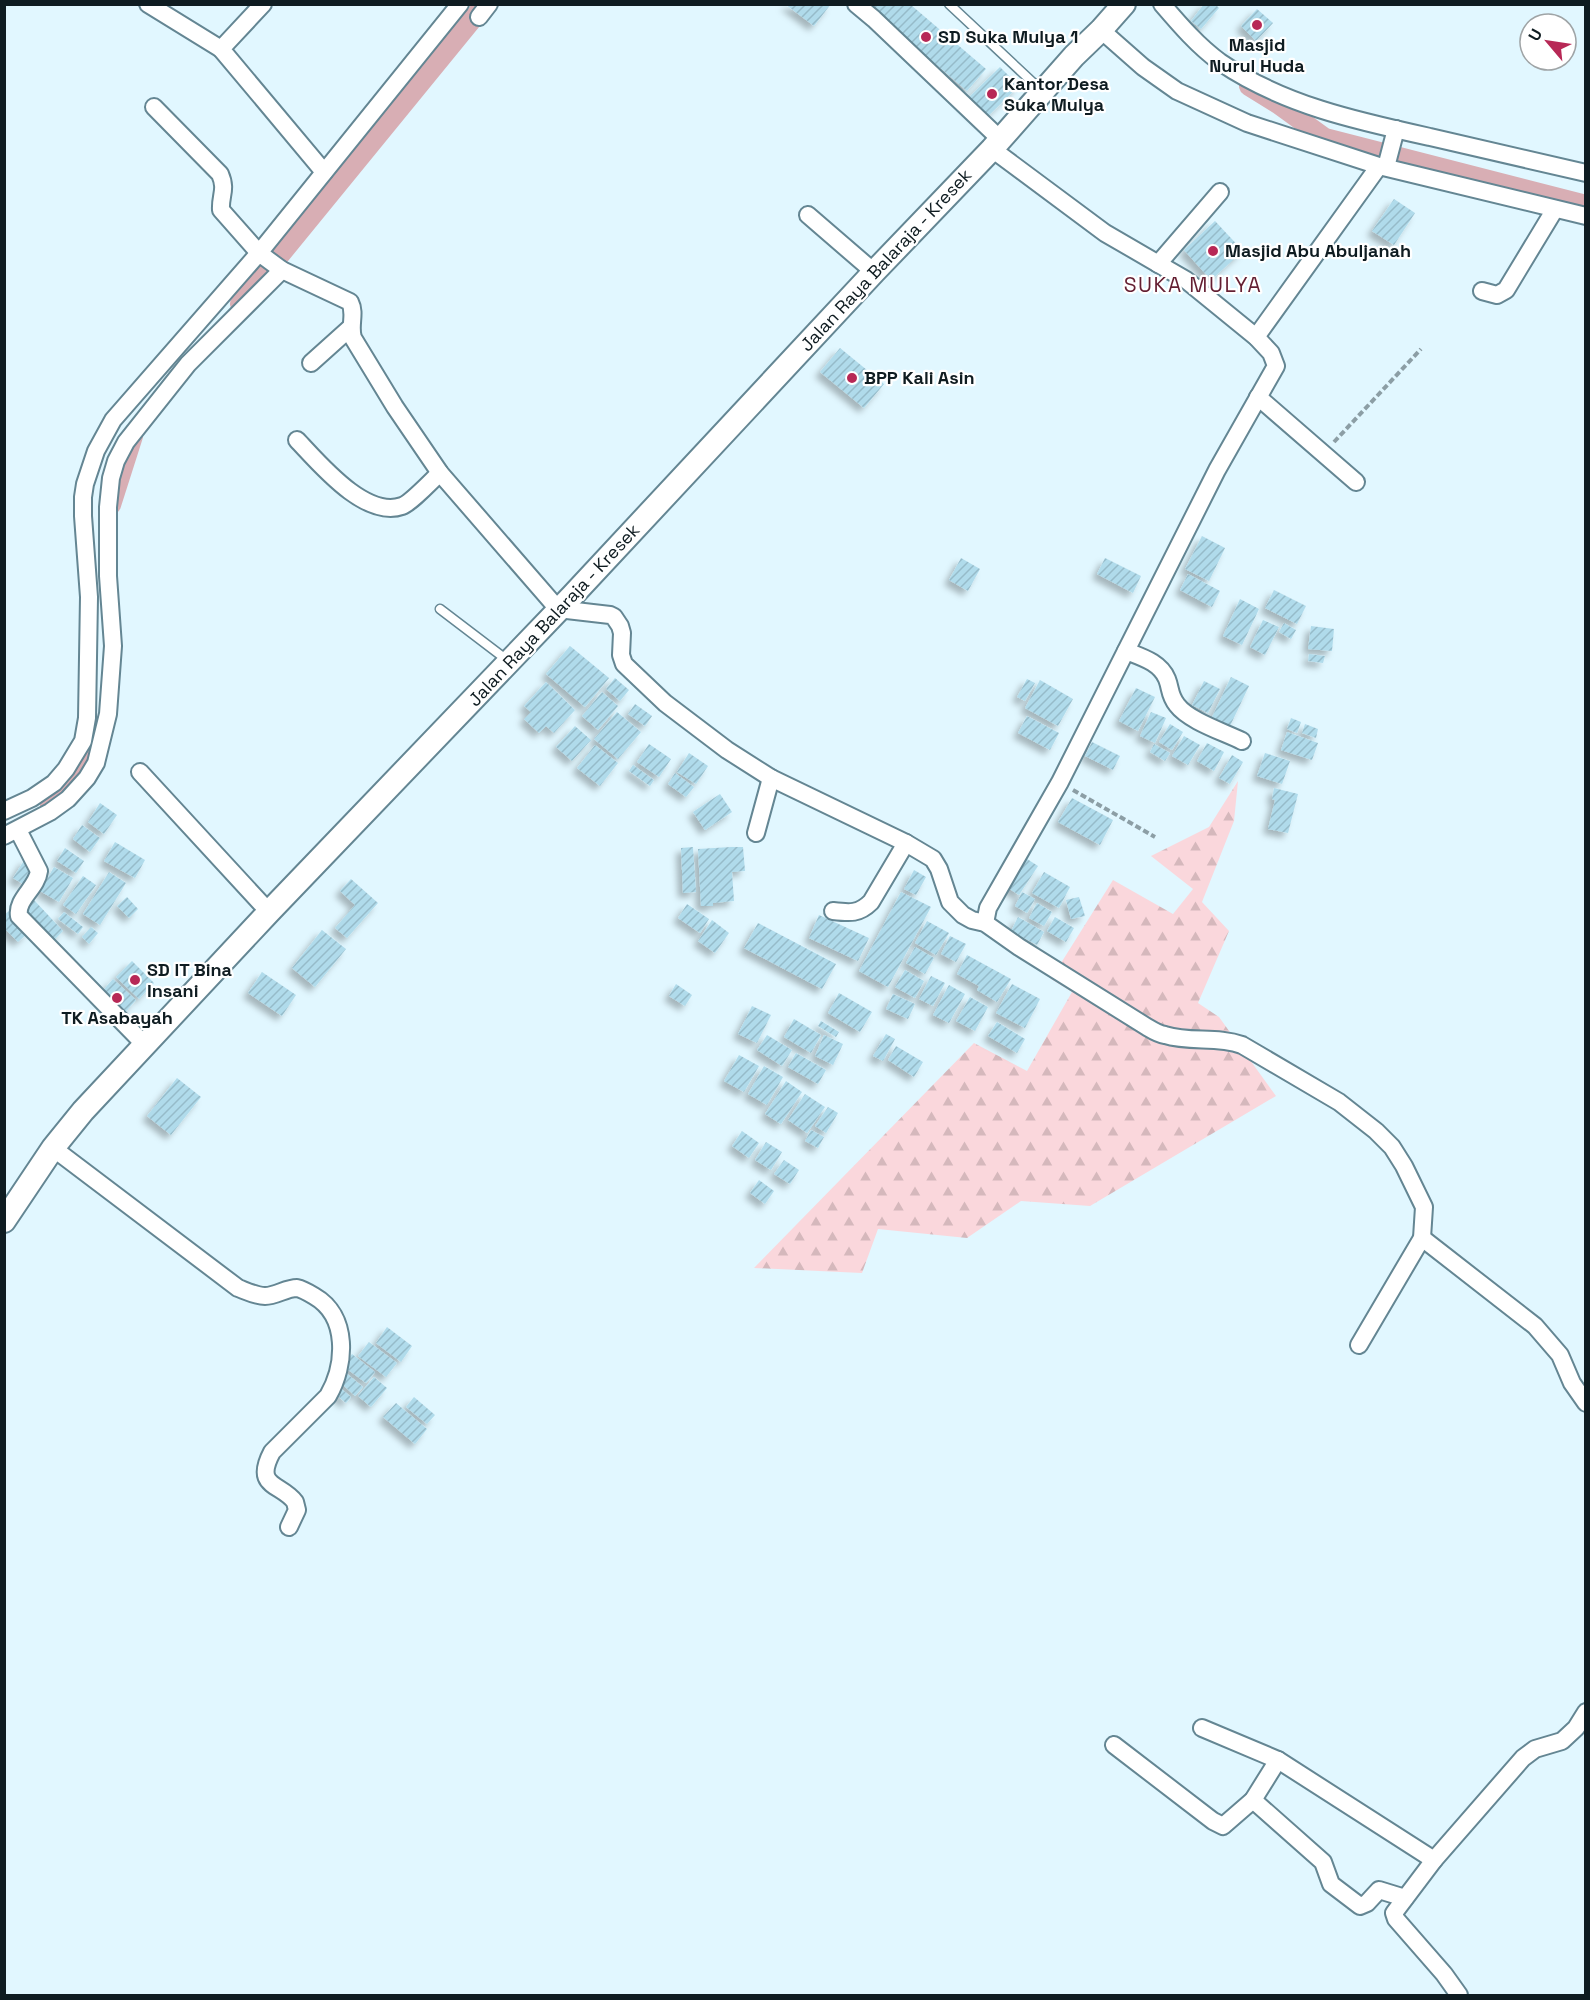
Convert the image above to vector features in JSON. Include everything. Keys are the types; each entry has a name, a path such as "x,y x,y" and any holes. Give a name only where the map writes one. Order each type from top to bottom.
{"street":[{"path":"147,4 221,49 324,172"},
{"path":"221,49 263,4"},
{"path":"145,1044 19,916 19,906 34,885 39,870 11,833 68,799 87,778 96,763 102,744 108,714 112,646 108,576 108,507 111,478 116,461 126,442 271,261 324,172 460,4"},
{"path":"856,4 874,19 996,144 1105,233 1186,280 1256,337 1271,353 1276,366 1217,470 1060,782 988,908 985,923"},
{"path":"1162,4 1204,49 1220,62 1278,94 1395,136 1586,172"},
{"path":"1112,17 1143,68 1177,91 1267,130 1384,164 1586,216"},
{"name":"Jalan Raya Balaraja - Kresek","path":"4,1221 53,1148 83,1111 269,912 510,662 873,272 996,144 1112,17"},
{"path":"154,107 220,174 224,186 221,210 271,261 304,282 348,300 352,304 350,328 353,338 395,407 440,473 558,609 614,617 622,633 621,660 628,670 665,703 727,750 771,778 906,843 933,859 939,869 950,902 972,920 985,923 1147,1027 1164,1035 1182,1039 1227,1040 1242,1045 1339,1102 1376,1131 1404,1166 1424,1207 1422,1238 1359,1345"},
{"path":"1256,337 1384,164 1395,136"},
{"path":"1158,264 1220,192"},
{"path":"1482,291 1497,295 1506,290 1555,208"},
{"path":"808,215 873,272"},
{"path":"4,811 32,798 54,783 66,769 83,741 87,718 89,608 83,497 96,451 113,420 271,261"},
{"path":"311,363 350,328"},
{"path":"1258,397 1356,482"},
{"path":"297,440 327,472 348,490 378,506 389,508 404,506 440,473"},
{"path":"1126,651 1156,664 1167,679 1169,694 1178,706 1191,716 1242,741"},
{"path":"140,772 269,912"},
{"path":"756,833 771,778"},
{"path":"833,911 853,913 872,902 906,843"},
{"path":"53,1148 238,1288 264,1296 298,1288 320,1299 331,1309 342,1345 333,1387 328,1396 272,1452 266,1464 267,1477 272,1484 294,1499 297,1510 289,1527"},
{"path":"1422,1238 1535,1326 1560,1355 1572,1383 1586,1403"},
{"path":"1459,1995 1444,1974 1394,1917 1396,1909 1434,1860 1523,1758 1535,1749 1562,1741 1576,1728 1586,1712"},
{"path":"1202,1728 1278,1760 1434,1860"},
{"path":"1114,1745 1213,1821 1223,1826 1253,1800 1278,1760"},
{"path":"1253,1800 1323,1862 1331,1884 1360,1905 1366,1903 1379,1890 1405,1898"}],"lane":[{"path":"950,4 1043,92"},
{"path":"440,609 510,662"}],"path":[{"path":"1324,454 1421,349"},
{"path":"1060,782 1155,837"}],"green space":[{"path":"1238,781 1234,821 1202,902 1229,931 1198,1003 1219,1017 1276,1096 1090,1206 1021,1201 967,1238 878,1229 862,1273 754,1268 974,1043 1027,1071 1072,992 1051,979 1113,880 1173,914 1193,889 1151,856 1209,827"}],"building":[{"path":"785,4 831,4 814,26"},
{"path":"1204,4 1215,4 1219,8 1201,29 1191,21"},
{"name":"SD Suka Mulya 1","path":"867,5 911,5 986,69 967,91"},
{"name":"Masjid Nurul Huda","path":"1257,9 1273,23 1256,41 1241,26"},
{"name":"Kantor Desa Suka Mulya","path":"1000,67 1019,86 983,121 964,102"},
{"path":"1394,199 1415,213 1394,245 1372,231"},
{"name":"Masjid Abu Abuljanah","path":"1215,221 1243,251 1211,280 1184,250"},
{"name":"BPP Kali Asin","path":"840,348 884,384 864,408 820,372"},
{"path":"1202,536 1225,548 1209,581 1185,569"},
{"path":"961,558 980,569 968,591 949,580"},
{"path":"1105,558 1141,576 1133,593 1097,574"},
{"path":"1188,574 1220,591 1212,607 1180,590"},
{"path":"1274,590 1306,606 1297,624 1265,608"},
{"path":"1240,599 1259,609 1242,645 1223,636"},
{"path":"1263,620 1279,627 1265,655 1250,647"},
{"path":"1284,623 1296,630 1291,639 1279,632"},
{"path":"1311,626 1334,629 1332,651 1308,649"},
{"path":"570,646 609,678 585,707 546,674"},
{"path":"1309,654 1325,656 1323,663 1308,661"},
{"path":"1231,677 1249,686 1230,726 1212,717"},
{"path":"615,678 629,690 620,701 606,689"},
{"path":"1027,679 1035,683 1025,701 1017,697"},
{"path":"1040,680 1073,699 1058,726 1025,708"},
{"path":"1204,681 1220,689 1208,713 1192,705"},
{"path":"546,682 575,710 554,733 546,726 539,733 524,719 531,712 524,706"},
{"path":"1136,688 1155,697 1138,731 1119,721"},
{"path":"602,692 618,706 598,730 582,716"},
{"path":"635,704 652,716 645,726 628,714"},
{"path":"617,712 641,732 618,759 594,739"},
{"path":"1151,712 1166,718 1155,743 1140,736"},
{"path":"1027,716 1059,733 1050,750 1018,733"},
{"path":"1291,718 1301,722 1297,733 1287,729"},
{"path":"1170,724 1183,732 1172,750 1159,742"},
{"path":"1305,724 1318,729 1316,738 1302,733"},
{"path":"575,726 591,740 572,761 556,747"},
{"path":"1287,732 1318,743 1312,760 1281,750"},
{"path":"1184,736 1200,745 1188,765 1172,756"},
{"path":"1092,742 1120,756 1113,770 1085,756"},
{"path":"1207,743 1224,752 1214,771 1197,761"},
{"path":"649,744 671,759 659,777 637,762"},
{"path":"1154,744 1170,753 1165,761 1150,752"},
{"path":"595,745 618,763 600,786 577,768"},
{"path":"689,753 708,766 696,784 677,772"},
{"path":"1265,753 1290,761 1282,784 1257,776"},
{"path":"1232,755 1243,762 1230,784 1219,778"},
{"path":"633,765 654,780 650,786 629,771"},
{"path":"675,773 694,787 686,797 668,784"},
{"path":"1274,788 1298,794 1288,833 1268,829 1275,800 1272,799"},
{"path":"720,794 732,812 705,830 693,812"},
{"path":"1072,798 1113,820 1100,845 1058,822"},
{"path":"100,803 117,815 104,834 88,822"},
{"path":"82,825 100,838 90,852 73,839"},
{"path":"115,842 145,860 135,878 104,861"},
{"path":"693,847 696,892 683,893 681,848"},
{"path":"743,847 745,871 732,872 734,901 701,906 698,849"},
{"path":"65,848 84,861 76,873 57,861"},
{"path":"1024,857 1038,866 1019,895 1005,886"},
{"path":"25,859 35,866 23,884 13,878"},
{"path":"54,867 73,878 59,902 40,891"},
{"path":"914,870 926,877 916,895 904,889"},
{"path":"109,872 126,883 100,925 83,914"},
{"path":"1044,872 1070,887 1059,908 1032,893"},
{"path":"83,876 96,885 76,914 63,905"},
{"path":"351,879 378,903 347,938 335,928 355,905 340,891"},
{"path":"901,892 931,907 888,987 859,971"},
{"path":"1022,892 1035,899 1027,913 1015,906"},
{"path":"127,897 138,909 129,918 117,906"},
{"path":"1079,897 1085,916 1071,919 1066,900"},
{"path":"34,900 63,931 51,943 22,911"},
{"path":"1037,903 1052,912 1044,926 1029,918"},
{"path":"687,904 709,919 700,933 678,918"},
{"path":"9,911 29,932 18,942 4,928 4,915"},
{"path":"64,912 83,927 78,934 58,919"},
{"path":"819,915 869,938 858,961 809,938"},
{"path":"1018,917 1044,932 1037,945 1011,931"},
{"path":"1055,917 1074,928 1066,942 1047,931"},
{"path":"712,920 729,933 715,953 698,941"},
{"path":"927,921 949,933 936,955 915,943"},
{"path":"758,923 836,964 822,989 744,948"},
{"path":"91,927 98,933 89,944 82,937"},
{"path":"322,930 346,949 315,987 292,968"},
{"path":"950,936 966,944 956,962 941,954"},
{"path":"915,947 934,958 925,974 906,963"},
{"path":"967,955 1011,979 997,1002 977,990 979,986 957,974"},
{"name":"SD IT Bina Insani","path":"132,961 154,983 139,999 116,977"},
{"path":"905,970 924,981 915,998 895,987"},
{"path":"262,972 296,995 282,1016 248,993"},
{"path":"931,976 945,983 933,1006 919,999"},
{"name":"TK Asabayah","path":"113,979 136,1000 122,1016 99,995"},
{"path":"676,984 692,995 685,1006 669,996"},
{"path":"1012,984 1040,999 1025,1028 996,1013"},
{"path":"949,985 965,994 949,1023 933,1015"},
{"path":"839,993 872,1012 860,1032 828,1013"},
{"path":"893,994 915,1004 908,1019 886,1009"},
{"path":"970,997 988,1007 975,1031 956,1021"},
{"path":"752,1006 771,1015 757,1043 738,1034"},
{"path":"794,1019 821,1035 811,1053 784,1037"},
{"path":"821,1021 839,1032 836,1037 818,1026"},
{"path":"997,1022 1025,1039 1017,1053 988,1036"},
{"path":"886,1034 895,1039 883,1061 873,1056"},
{"path":"767,1035 792,1050 782,1066 757,1050"},
{"path":"824,1035 843,1044 833,1065 815,1056"},
{"path":"896,1046 923,1062 914,1077 888,1060"},
{"path":"796,1053 826,1070 818,1084 788,1067"},
{"path":"739,1055 759,1066 744,1092 724,1081"},
{"path":"764,1066 783,1077 767,1105 748,1094"},
{"path":"177,1078 201,1097 171,1135 147,1116"},
{"path":"786,1081 802,1092 781,1124 765,1114"},
{"path":"805,1094 825,1107 807,1133 788,1120"},
{"path":"828,1107 838,1113 826,1133 815,1126"},
{"path":"811,1130 824,1137 818,1148 805,1141"},
{"path":"742,1131 759,1143 749,1158 732,1146"},
{"path":"766,1142 782,1152 771,1170 755,1160"},
{"path":"784,1160 799,1170 790,1184 774,1174"},
{"path":"759,1180 774,1191 765,1204 750,1193"},
{"path":"387,1327 412,1346 401,1362 376,1343"},
{"path":"369,1342 397,1363 386,1377 358,1356"},
{"path":"352,1354 375,1372 366,1383 343,1366"},
{"path":"346,1373 363,1387 355,1396 339,1381"},
{"path":"374,1377 387,1388 371,1407 358,1396"},
{"path":"338,1386 351,1397 346,1403 333,1392"},
{"path":"414,1397 435,1415 427,1424 406,1407"},
{"path":"396,1403 427,1429 415,1444 383,1417"}],"waterway":[{"path":"240,304 485,4"},
{"path":"1249,86 1325,138 1586,205"},
{"path":"111,505 133,436"},
{"path":"50,805 61,797 104,726"}],"place":[{"name":"Masjid Nurul Huda","path":"1257,25"},
{"name":"SD Suka Mulya 1","path":"926,37"},
{"name":"Kantor Desa Suka Mulya","path":"992,94"},
{"name":"Masjid Abu Abuljanah","path":"1213,251"},
{"name":"BPP Kali Asin","path":"852,378"},
{"name":"SD IT Bina Insani","path":"135,980"},
{"name":"TK Asabayah","path":"117,998"}],"district":[{"name":"SUKA MULYA","path":"1193,285"}]}
